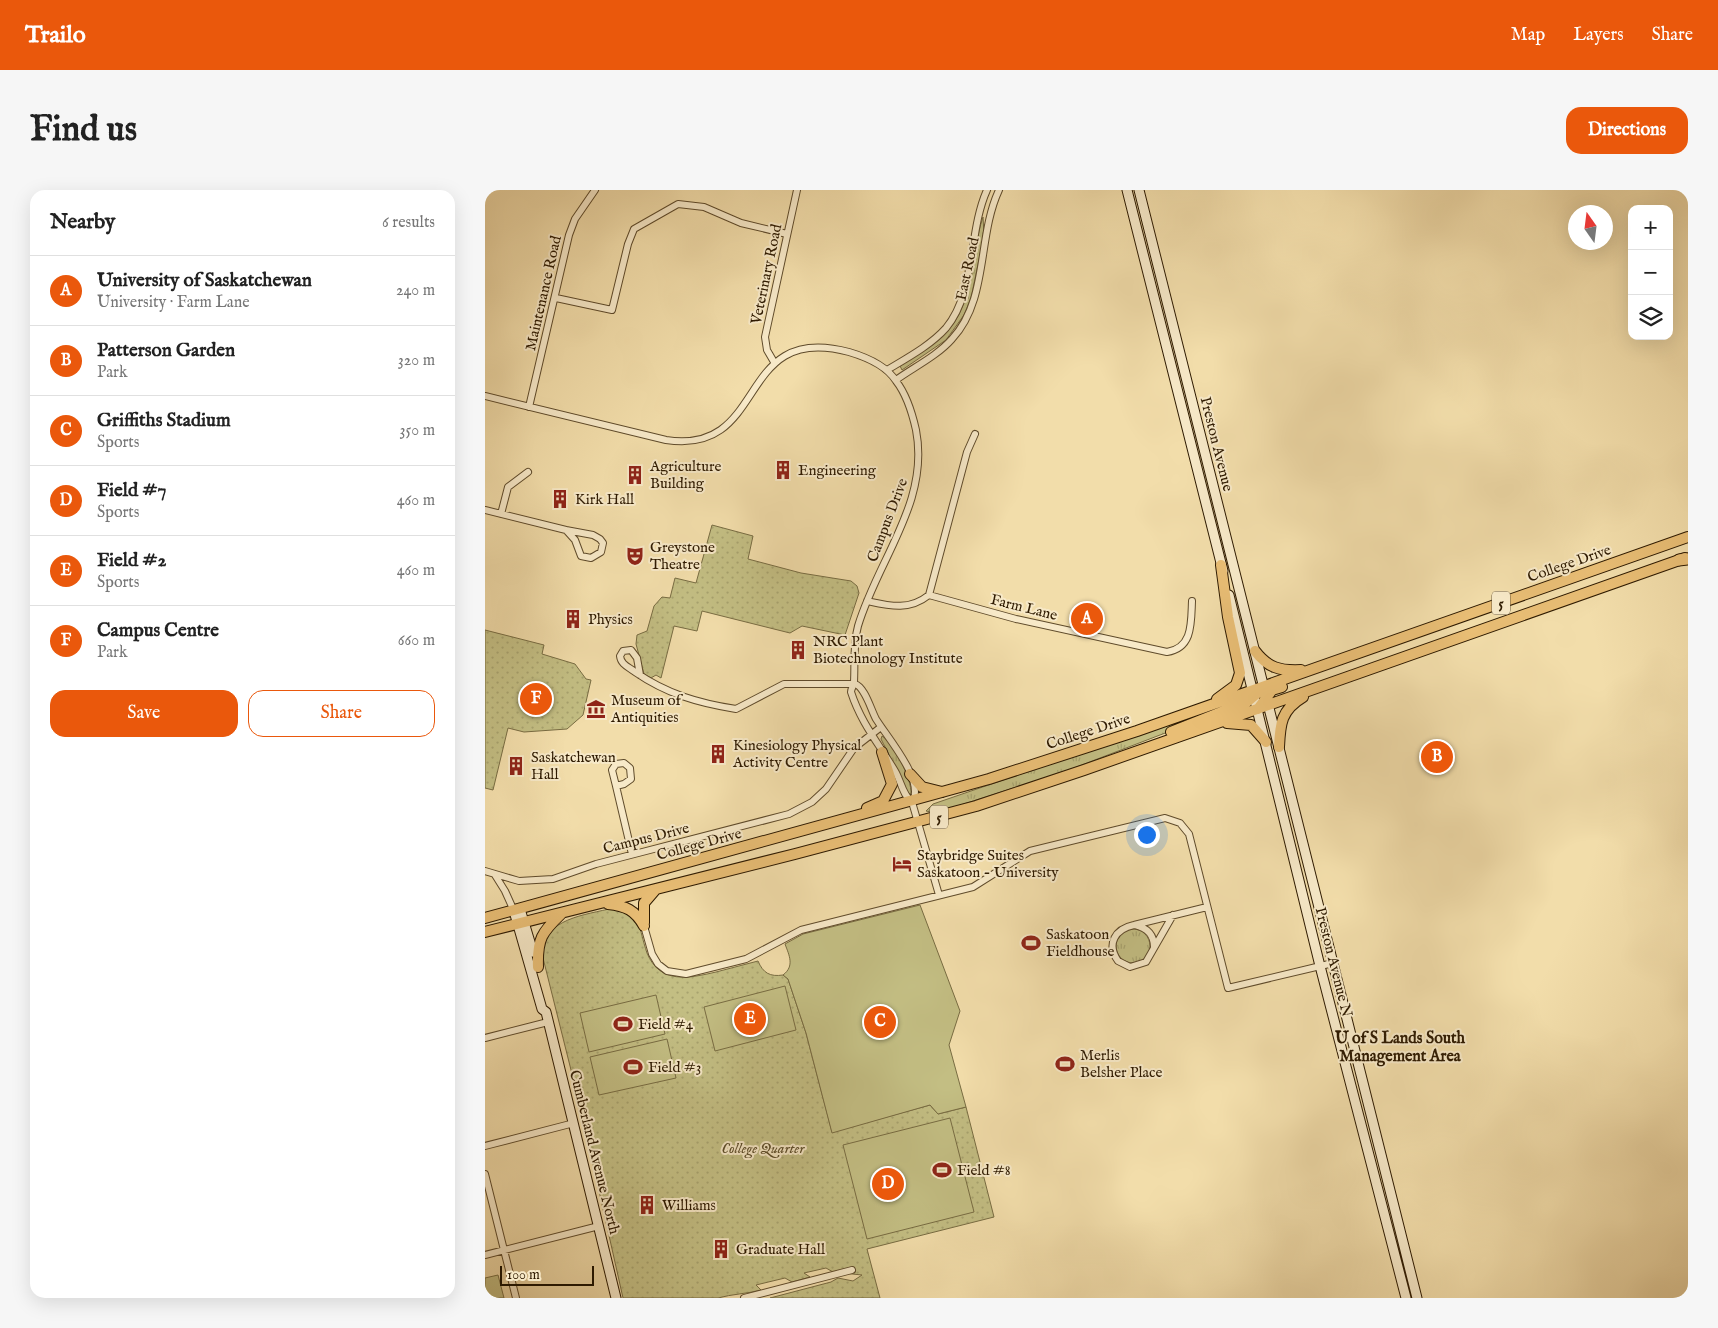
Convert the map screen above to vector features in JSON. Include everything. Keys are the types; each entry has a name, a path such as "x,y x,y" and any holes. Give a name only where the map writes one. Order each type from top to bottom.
{"main road":[{"name":"Preston Avenue","path":"1127,190 1254,694"},
{"name":"Preston Avenue","path":"1139,190 1266,696"},
{"name":"College Drive","path":"1266,696 1315,668 1688,537"},
{"name":"5","path":"1266,696 1319,688 1685,558"},
{"path":"1202,708 1233,688 1238,681 1240,673 1228,617 1221,565"},
{"path":"1255,651 1264,663 1271,667 1289,670 1315,668"},
{"path":"1257,709 1272,690 1363,651"},
{"path":"1279,747 1280,725 1286,710 1295,702 1319,688"},
{"path":"1032,788 1242,704 1254,694 1266,696"},
{"name":"College Drive","path":"485,918 912,802 1137,731 1202,708 1254,694"},
{"name":"Preston Avenue N","path":"1254,694 1406,1298"},
{"name":"Preston Avenue N","path":"1266,696 1417,1298"},
{"name":"5","path":"485,932 918,822 1032,788 1257,709"},
{"path":"1215,723 1251,725 1266,742"},
{"path":"836,822 854,812 876,806 886,798 892,780 882,752"},
{"path":"910,774 922,787 945,792"},
{"path":"644,926 644,903 656,889"},
{"path":"603,903 628,908 637,915 644,926"},
{"path":"517,910 521,923"},
{"path":"538,967 539,944 543,933 562,913"},
{"name":"Cumberland Avenue North","path":"521,923 538,967 548,1008 546,1012"},
{"name":"Cumberland Avenue North","path":"521,923 543,1009 546,1012 616,1298"}],"street":[{"name":"Maintenance Road","path":"529,407 572,228 595,190"},
{"name":"Veterinary Road","path":"775,362 767,350 765,337 797,190"},
{"name":"East Road","path":"887,370 933,339 953,318 961,301 981,208 987,190"},
{"name":"East Road","path":"896,380 945,346 966,320 975,297 992,208 999,190"},
{"path":"556,298 612,310 628,244 634,229 645,221 665,214 678,204 704,207 741,223 787,234"},
{"name":"Campus Drive","path":"485,396 666,440 699,440 719,432 729,425 766,370 791,352 819,347 859,355 887,370 896,380 909,404 919,450 917,478 911,501 867,601 856,637 855,684 851,692 870,734 895,770 906,797 912,802 939,896"},
{"path":"867,601 902,607 917,604 929,595 967,452 975,434"},
{"path":"501,514 508,488 528,472"},
{"path":"485,510 583,534 601,539 603,546 601,552 591,558 581,556 577,543 566,530"},
{"path":"577,543 583,534"},
{"name":"Farm Lane","path":"929,595 1016,619 1167,652 1180,648 1188,638 1192,601"},
{"path":"640,675 637,658 631,650 622,652 620,659 622,663 640,675 673,694 736,708 784,684 855,684"},
{"name":"Campus Drive","path":"855,684 861,688 881,727 900,752 910,774 915,794 912,802"},
{"name":"Campus Drive","path":"485,871 519,881 545,880 632,854 797,811 826,790 854,748 881,727"},
{"path":"616,786 632,854"},
{"path":"644,926 657,964 667,971 686,974 754,956 801,930 939,896 979,884 1030,851 1165,818 1180,823 1189,834 1227,988 1333,963"},
{"path":"495,875 517,910"},
{"path":"1173,915 1146,962 1133,967 1123,965 1117,959 1113,949 1114,938 1121,930 1134,925 1173,915 1207,907"},
{"path":"1134,925 1145,928 1152,934 1153,951"},
{"path":"485,1038 548,1022"},
{"path":"485,1146 573,1124"},
{"path":"485,1174 516,1298"},
{"path":"485,1255 599,1226"},
{"path":"744,1298 852,1270"}],"green space":[{"path":"983,217 984,235 971,298 964,315 946,340 902,370 900,366 935,343 955,322 967,294"},
{"path":"712,525 753,536 748,559 801,573 851,581 857,586 859,593 845,635 802,626 790,633 702,611 697,631 674,626 661,678 656,675 651,678 644,674 636,644 637,635 647,631 654,606 662,597 670,598 675,578 696,583"},
{"path":"485,630 544,645 542,654 575,664 586,679 591,680 583,715 567,729 524,732 508,728 493,790 485,788"},
{"path":"1225,704 1241,704 1066,771 936,813 926,811 933,804"},
{"path":"882,736 892,746 901,762 909,780 911,794 908,793 881,739"},
{"path":"920,905 960,1011 949,1045 966,1107 938,1114 930,1105 832,1133 806,1033 788,979 783,975 787,972 790,964 785,944 803,934"},
{"name":"College Quarter","path":"613,908 623,911 635,919 647,953 653,963 668,975 677,977 696,976 758,961 762,969 767,973 783,975 788,979 806,1033 832,1132 930,1105 938,1114 966,1107 994,1217 867,1249 880,1298 770,1298 831,1282 838,1278 853,1281 862,1275 833,1272 826,1268 804,1273 810,1277 792,1282 785,1278 756,1285 761,1290 718,1298 623,1298 580,1106 542,954 544,942 558,925 579,916"},
{"path":"1133,929 1140,930 1145,934 1149,939 1149,953 1145,958 1140,962 1133,963 1126,962 1121,958 1117,953 1116,946 1117,939 1121,934 1126,930"},
{"path":"785,986 796,1030 715,1051 704,1007"},
{"name":"Field #4","path":"656,995 665,1034 589,1052 580,1013"},
{"name":"Field #3","path":"667,1039 676,1078 599,1095 590,1057"},
{"path":"950,1118 974,1212 867,1239 843,1145"},
{"path":"498,1275 504,1298 485,1298 485,1278"}],"place":[{"name":"Engineering","path":"783,470"},
{"name":"Agriculture Building","path":"635,475"},
{"name":"Kirk Hall","path":"560,499"},
{"name":"Greystone Theatre","path":"635,556"},
{"name":"Physics","path":"573,619"},
{"name":"University of Saskatchewan","path":"1087,619"},
{"name":"NRC Plant Biotechnology Institute","path":"798,650"},
{"name":"Campus Centre","path":"536,699"},
{"name":"Museum of Antiquities","path":"596,709"},
{"name":"Kinesiology Physical Activity Centre","path":"718,754"},
{"name":"Patterson Garden","path":"1437,757"},
{"name":"Saskatchewan Hall","path":"516,766"},
{"name":"Staybridge Suites Saskatoon - University","path":"902,864"},
{"name":"Saskatoon Fieldhouse","path":"1031,943"},
{"name":"Field #2","path":"750,1019"},
{"name":"Griffiths Stadium","path":"880,1022"},
{"name":"Field #4","path":"623,1024"},
{"name":"Merlis Belsher Place","path":"1065,1064"},
{"name":"Field #3","path":"633,1067"},
{"name":"Field #8","path":"942,1170"},
{"name":"Field #7","path":"888,1184"},
{"name":"Williams","path":"647,1205"},
{"name":"Graduate Hall","path":"721,1249"}],"district":[{"name":"U of S Lands South Management Area","path":"1400,1046"}]}
